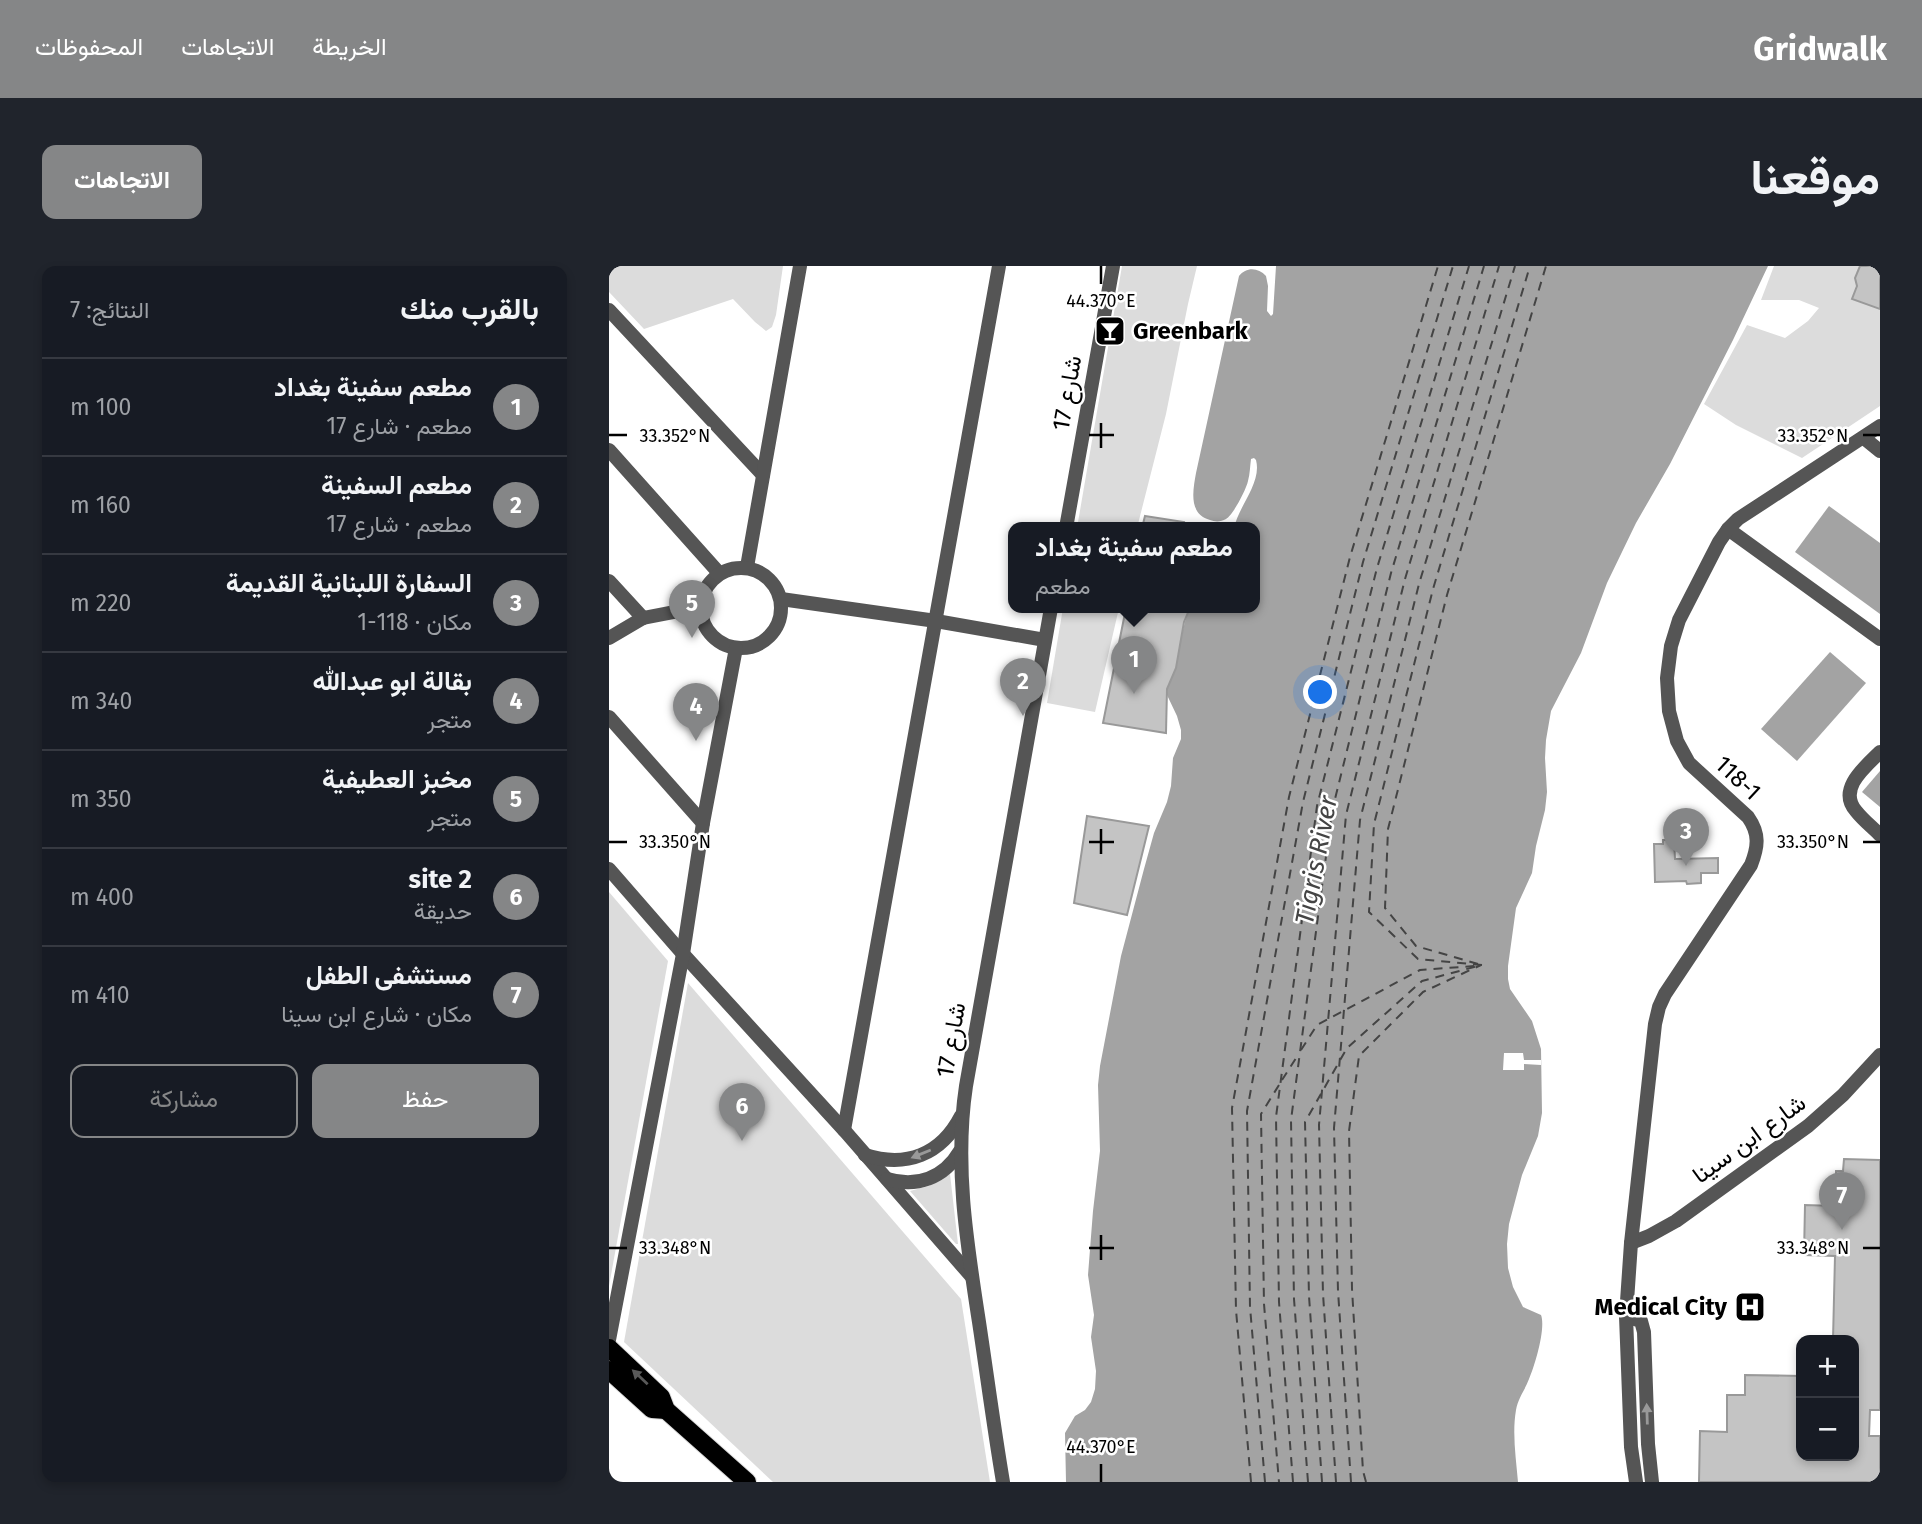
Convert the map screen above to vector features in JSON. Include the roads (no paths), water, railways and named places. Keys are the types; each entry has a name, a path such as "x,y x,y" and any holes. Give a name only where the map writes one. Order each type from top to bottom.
{"main road":[{"path":"609,1348 661,1396 666,1409 747,1482"},
{"path":"609,1370 652,1409 666,1409"}],"street":[{"path":"747,567 800,266"},
{"path":"844,1130 999,266"},
{"name":"شارع 17","path":"1067,522 1113,266"},
{"path":"609,310 763,475"},
{"name":"118-1","path":"1636,1482 1631,1447 1626,1316 1631,1243 1655,1024 1659,1007 1751,865 1758,838 1748,817 1689,763 1677,741 1669,710 1667,678 1671,646 1679,620 1728,529 1738,519 1880,426"},
{"path":"1864,438 1880,451"},
{"path":"609,450 719,573"},
{"path":"1728,529 1880,639"},
{"path":"747,567 762,573 775,584 781,599 782,612 779,625 772,635 749,648 736,648 722,644 710,634 703,622 700,607 709,582 719,573 747,567"},
{"path":"609,580 643,618"},
{"path":"781,599 1045,640"},
{"path":"609,638 643,618 700,607"},
{"name":"شارع 17","path":"1003,1482 972,1277 960,1151 962,1115 1050,613"},
{"path":"609,1340 683,954 703,823 736,648"},
{"path":"609,717 703,823"},
{"path":"1880,752 1857,776 1850,788 1850,800 1854,810 1880,835"},
{"path":"609,869 972,1277"},
{"name":"شارع ابن سينا","path":"1631,1243 1676,1221 1808,1126 1843,1095 1880,1055"},
{"path":"865,1155 877,1159 903,1160 927,1152 948,1137 962,1115"},
{"path":"887,1179 908,1183 929,1179 947,1168 960,1151"},
{"path":"1626,1316 1636,1318 1643,1326 1652,1482"}],"water":[{"name":"Tigris River","path":"1276,266 1768,266 1670,464 1636,523 1607,583 1581,653 1551,711 1546,740 1545,810 1532,873 1516,908 1508,966 1510,989 1532,1021 1541,1049 1542,1113 1538,1136 1522,1175 1509,1224 1507,1244 1508,1268 1513,1287 1523,1307 1541,1315 1542,1321 1537,1356 1516,1410 1514,1437 1518,1482 1066,1482 1065,1433 1075,1416 1091,1402 1095,1389 1096,1371 1091,1337 1094,1315 1088,1275 1100,1151 1100,1066 1121,956 1154,833 1167,802 1173,758 1181,739 1177,716 1167,695 1168,688 1188,613 1260,613 1260,522 1236,522 1256,477 1256,460 1251,459 1245,490 1226,519 1216,521 1203,517 1195,507 1193,494 1239,276 1245,271 1252,269 1266,276 1267,311 1271,316"},
{"path":"1829,506 1880,543 1880,614 1795,552"},
{"path":"1830,652 1866,683 1797,761 1761,729"},
{"path":"1880,771 1880,807 1862,792"}],"place":[{"name":"Greenbark","path":"1110,331"},
{"name":"مخبز العطيفية","path":"692,638"},
{"name":"مطعم سفينة بغداد","path":"1134,694"},
{"name":"مطعم السفينة","path":"1023,716"},
{"name":"بقالة ابو عبدالله","path":"696,741"},
{"name":"السفارة اللبنانية القديمة","path":"1686,866"},
{"name":"site 2","path":"742,1141"},
{"name":"مستشفى الطفل","path":"1842,1230"},
{"name":"Medical City","path":"1750,1307"}]}
